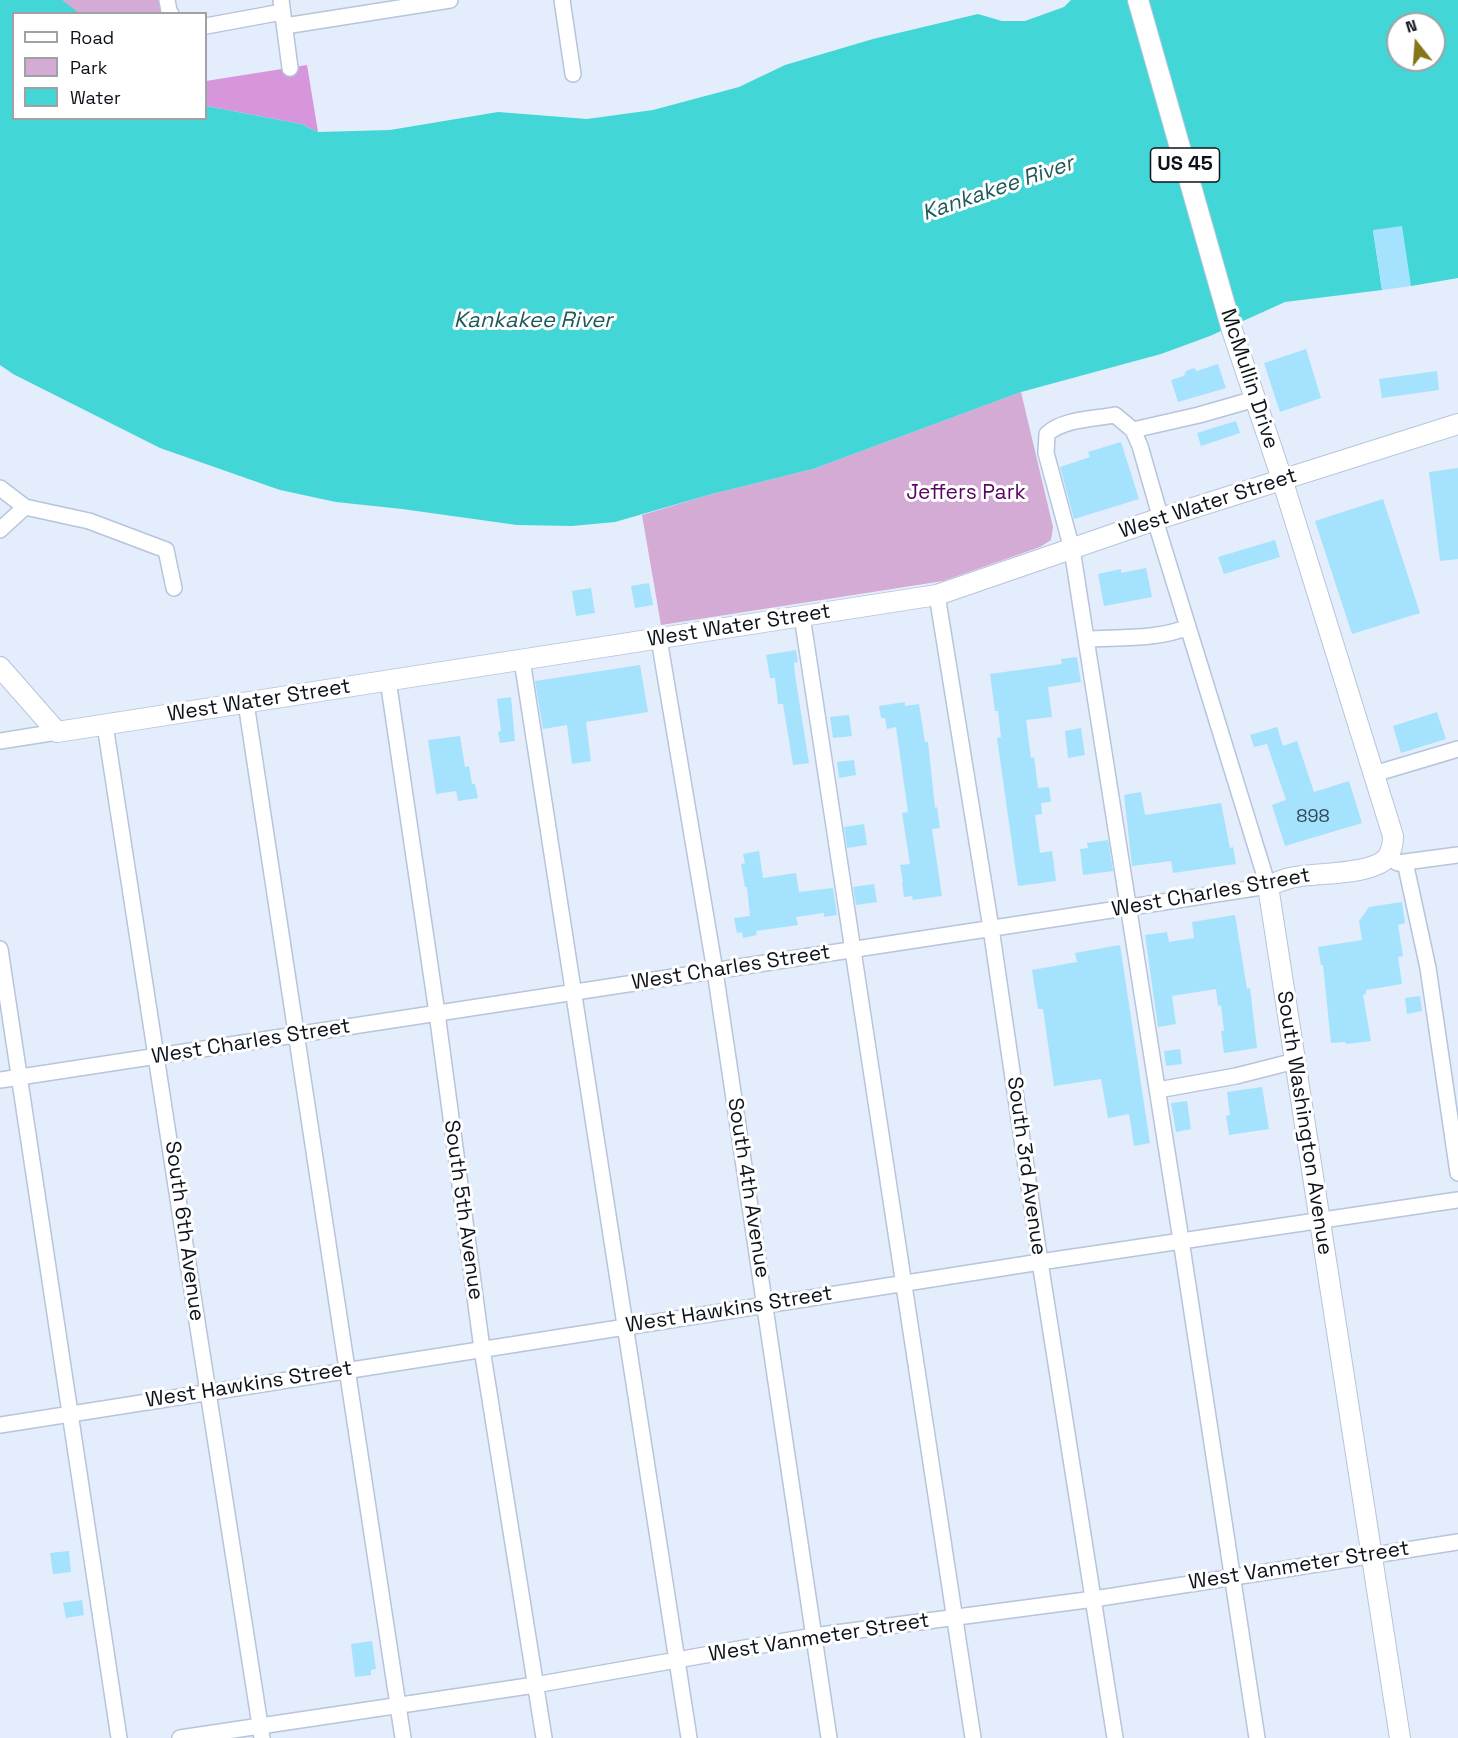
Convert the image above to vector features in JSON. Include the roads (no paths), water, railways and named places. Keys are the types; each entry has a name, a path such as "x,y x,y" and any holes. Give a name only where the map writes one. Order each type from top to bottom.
{"main road":[{"name":"McMullin Drive","path":"1138,0 1232,330 1282,479 1374,774 1393,836 1396,860"},
{"name":"West Water Street","path":"57,732 937,595 1158,519 1458,424"},
{"path":"0,668 57,732"},
{"name":"West Charles Street","path":"1268,886 1288,878 1362,869 1396,860"},
{"name":"South Washington Avenue","path":"1268,886 1400,1738"}],"street":[{"path":"207,26 283,13 450,0"},
{"path":"562,0 573,74"},
{"path":"283,13 290,68"},
{"path":"1255,399 1189,418 1133,430 1115,415 1072,423 1053,429 1047,434 1047,453 1071,549 1086,639 1158,1090 1257,1738"},
{"name":"South Washington Avenue","path":"1133,430 1140,446 1188,627 1268,886"},
{"path":"0,488 25,507 89,521 166,550 174,588"},
{"path":"0,530 25,507"},
{"name":"South 3rd Avenue","path":"937,595 991,928 1040,1262 1115,1738"},
{"path":"802,616 973,1738"},
{"path":"1086,639 1159,635 1188,627"},
{"name":"South 4th Avenue","path":"658,639 715,971 830,1738"},
{"path":"522,660 689,1738"},
{"name":"South 5th Avenue","path":"388,680 437,1013 482,1349 544,1738"},
{"path":"246,703 403,1738"},
{"name":"South 6th Avenue","path":"105,725 261,1731"},
{"name":"West Water Street","path":"0,741 57,732"},
{"path":"1374,774 1458,749"},
{"name":"West Charles Street","path":"1396,860 1458,855"},
{"path":"1396,860 1428,968 1458,1173"},
{"name":"West Charles Street","path":"0,1080 1268,886"},
{"path":"0,950 119,1738"},
{"path":"1158,1090 1236,1076 1295,1061"},
{"name":"West Hawkins Street","path":"0,1425 765,1304 1319,1219 1458,1200"},
{"name":"West Vanmeter Street","path":"180,1738 261,1731 398,1705 535,1685 813,1636 1094,1599 1458,1542"}],"water":[{"name":"Kankakee River","path":"0,0 62,0 78,12 12,12 12,120 207,120 207,106 301,124 318,132 390,130 498,112 587,119 653,110 739,87 785,65 873,39 978,14 1002,21 1025,21 1064,7 1071,0 1458,0 1458,278 1411,286 1373,230 1382,290 1285,302 1210,336 1161,354 1021,392 813,469 712,494 615,522 572,526 517,525 336,502 280,490 160,448 13,374 0,365"}],"park label":[{"name":"Jeffers Park","path":"966,493"}]}
